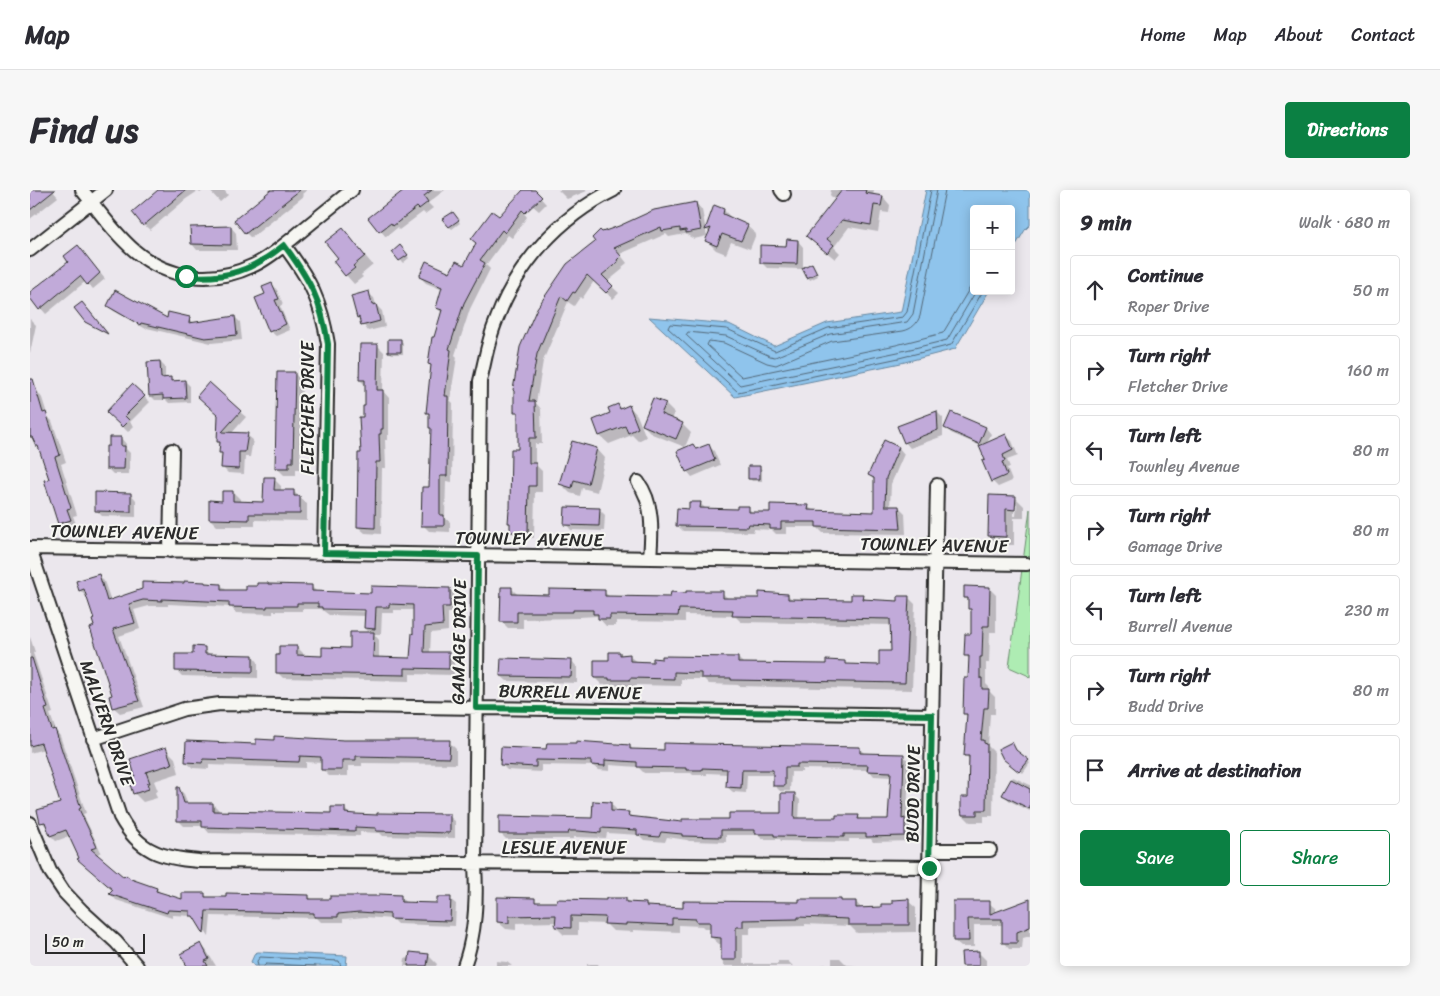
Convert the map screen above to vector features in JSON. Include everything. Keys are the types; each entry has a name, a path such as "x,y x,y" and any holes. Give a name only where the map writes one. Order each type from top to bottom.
{"street":[{"path":"82,190 119,236 152,264 173,273 200,278 238,272 266,259 352,190"},
{"path":"31,250 106,190"},
{"name":"GAMAGE DRIVE","path":"464,966 475,915 477,890 475,865 480,381 488,344 496,321 509,290 523,268 561,224 579,210 614,190"},
{"name":"FLETCHER DRIVE","path":"284,245 308,279 325,324 328,344 324,553"},
{"path":"170,551 172,450"},
{"path":"638,482 647,497 650,512 652,532 650,558"},
{"name":"BUDD DRIVE","path":"927,966 937,485"},
{"name":"TOWNLEY AVENUE","path":"30,548 1027,564"},
{"name":"MALVERN DRIVE","path":"30,548 120,817 136,840 148,849 159,855 199,861"},
{"name":"BURRELL AVENUE","path":"93,739 184,709 206,705 932,715"},
{"path":"30,824 50,871 64,892 116,942 137,966"},
{"path":"930,850 990,850"},
{"name":"LESLIE AVENUE","path":"199,861 929,868"}],"green space":[{"path":"1030,509 1030,678 1009,667"}],"water":[{"path":"926,190 1030,190 1030,225 1015,246 1015,205 970,205 970,295 987,295 955,349 901,363 735,397 649,317 729,324 774,346 827,323 901,312"},
{"path":"255,953 347,956 346,966 254,966 251,962"}],"building":[{"path":"30,190 55,190 30,210"},
{"path":"158,190 186,190 143,226 132,212"},
{"path":"271,190 300,190 245,234 234,220"},
{"path":"404,190 432,190 424,196 428,202 419,209 417,207 393,226 391,223 379,232 368,218"},
{"path":"523,190 535,190 542,197 525,213 522,210 505,233 502,230 480,260 485,263 464,303 449,349 451,350 445,396 448,396 447,476 440,476 440,515 444,515 444,526 421,526 422,487 429,487 431,428 429,428 429,413 426,413 431,365 428,364 432,337 434,337 442,310 436,308 442,287 419,277 426,261 450,272 456,261 464,265 476,243 471,239 492,211 499,216"},
{"path":"842,190 866,190 865,193 883,196 881,206 874,205 871,225 842,220 827,239 834,245 827,253 806,236"},
{"path":"696,202 701,230 686,233 686,230 680,231 680,228 662,231 661,227 614,248 621,256 617,260 618,262 602,275 613,286 606,293 587,275 567,301 561,296 537,354 529,401 535,401 536,438 529,438 529,463 536,463 536,486 529,486 528,532 510,532 510,523 508,523 511,449 518,449 518,412 514,412 513,390 520,347 537,308 567,264 595,242 592,238 600,230 602,232 619,226 654,210"},
{"path":"714,205 724,209 723,214 748,225 741,241 722,234 717,246 705,241 711,228 705,230"},
{"path":"453,212 459,220 449,227 442,219"},
{"path":"231,226 231,245 191,244 190,227"},
{"path":"343,228 365,256 345,276 333,261 338,258 325,242"},
{"path":"787,239 798,240 797,264 760,263 760,245 786,246"},
{"path":"78,245 100,273 87,285 80,276 39,310 30,298 30,292 68,262 64,256"},
{"path":"400,245 408,255 399,261 392,252"},
{"path":"812,263 817,273 807,278 802,268"},
{"path":"272,283 279,299 275,300 286,324 269,332 255,298 265,294 262,287"},
{"path":"115,290 167,318 168,312 190,317 189,323 235,316 237,335 205,338 141,323 140,325 107,306"},
{"path":"369,291 372,305 376,304 380,321 361,326 351,296"},
{"path":"82,302 108,334 85,322 74,308"},
{"path":"388,339 401,339 401,352 388,352"},
{"path":"360,344 378,344 377,390 383,390 383,429 381,429 381,434 379,434 380,462 376,462 375,528 357,527 358,453 361,453 359,417 363,417 363,406 365,406 365,380 359,380"},
{"path":"160,361 161,378 171,377 171,381 185,380 186,398 163,399 163,395 149,396 147,362"},
{"path":"277,372 295,372 293,462 289,462 289,468 275,468"},
{"path":"30,379 33,379 43,413 46,412 60,455 55,457 71,508 67,509 71,520 58,524 44,480 49,479 38,446 30,437"},
{"path":"209,382 241,411 222,432 248,433 245,452 239,452 239,469 221,468 222,453 219,453 220,442 217,442 218,415 197,396"},
{"path":"132,384 145,396 125,416 129,420 122,427 106,412"},
{"path":"653,398 666,403 661,414 683,423 676,439 642,425"},
{"path":"618,404 620,409 629,405 638,428 628,433 625,426 599,436 593,420 610,413 608,408"},
{"path":"937,411 938,430 904,443 897,426"},
{"path":"951,412 986,427 979,444 944,428"},
{"path":"1006,434 1013,450 1003,455 1005,461 1002,462 1007,475 991,482 982,461 985,460 979,446"},
{"path":"109,437 121,437 121,446 125,446 124,469 106,469 106,446 109,446"},
{"path":"884,440 899,447 886,478 885,506 899,506 901,529 816,527 816,522 781,522 781,529 770,529 770,525 749,524 748,527 676,526 677,508 689,509 689,502 701,502 700,508 737,509 737,506 749,506 749,512 770,512 770,504 809,505 808,510 874,512 874,478 868,475"},
{"path":"572,441 597,448 588,484 574,480 572,488 559,484"},
{"path":"693,444 696,449 709,444 715,460 686,472 677,451"},
{"path":"748,466 760,466 760,479 748,479"},
{"path":"264,477 275,477 274,490 294,490 294,496 300,496 300,514 249,514 249,520 209,519 209,500 222,501 222,491 233,491 233,501 263,502"},
{"path":"95,492 131,493 131,512 95,511"},
{"path":"989,495 1016,496 1015,510 1006,509 1006,537 988,536"},
{"path":"565,507 600,508 599,526 564,525"},
{"path":"99,574 107,601 142,589 142,582 205,582 221,584 221,590 246,590 246,586 257,586 257,583 312,585 312,591 371,593 371,586 450,588 450,607 442,607 443,625 425,627 424,652 449,652 449,669 405,668 405,675 276,673 276,655 279,655 279,646 297,646 297,655 322,656 322,647 350,648 350,632 374,632 373,657 410,658 413,634 413,605 389,604 389,607 376,607 375,629 364,628 365,610 322,609 322,607 318,607 318,603 297,603 297,606 267,606 267,608 229,607 229,602 143,600 129,604 135,623 113,629 139,701 112,708 109,696 112,695 90,628 94,626 92,620 94,619 84,589 79,591 76,581"},
{"path":"964,586 990,587 989,626 983,626 982,657 980,657 982,689 989,689 988,708 984,708 981,740 984,740 984,743 987,744 986,810 977,810 977,815 962,815 961,809 961,797 968,797 969,756 964,756 967,714 963,714 964,678 968,678 969,656 964,656 965,634 971,634 971,609 968,609 968,598 964,598"},
{"path":"501,587 512,587 512,594 549,595 549,589 605,590 605,596 670,597 671,592 723,591 723,598 759,598 759,592 788,594 788,599 851,600 851,594 863,594 862,599 898,601 898,596 909,596 905,683 731,680 731,678 701,678 701,673 674,672 674,679 630,678 630,680 609,680 609,678 594,678 594,660 609,660 609,652 620,652 620,655 630,654 630,661 653,662 653,658 662,659 662,656 738,657 738,663 826,664 826,660 845,661 845,664 879,665 879,651 891,651 890,619 732,616 733,610 679,609 678,616 610,615 610,619 598,619 598,614 593,614 593,610 517,612 517,622 500,622"},
{"path":"193,646 205,647 205,654 253,655 253,672 175,671 175,654 193,654"},
{"path":"30,658 32,658 48,708 45,709 52,730 55,729 81,808 79,809 97,847 91,849 124,877 126,875 131,879 157,888 156,891 182,899 182,893 205,893 205,897 226,897 226,893 309,895 309,899 330,899 330,896 379,896 379,894 401,895 401,902 437,903 437,897 451,897 450,921 390,919 390,914 359,912 338,914 338,917 314,917 314,913 206,911 204,934 193,916 190,916 190,911 168,910 167,913 109,894 113,890 77,859 79,858 66,830 50,836 45,822 40,823 37,810 60,803 41,743 30,746"},
{"path":"501,658 572,660 571,677 500,676"},
{"path":"274,736 344,740 450,740 449,758 356,756 356,760 342,760 342,770 321,770 321,757 300,756 299,762 203,759 202,763 185,762 186,741 256,744 256,739 274,740"},
{"path":"576,741 630,745 630,749 664,750 664,743 860,747 860,753 904,754 902,819 905,818 905,836 866,837 866,834 844,834 844,837 774,836 774,834 755,834 755,830 721,830 721,837 682,836 682,834 661,832 659,837 637,835 637,830 601,828 601,833 569,831 568,834 499,834 499,816 592,818 593,801 611,802 611,811 629,812 628,816 682,822 682,819 729,819 729,813 781,813 781,793 795,793 794,818 836,818 836,815 859,815 858,819 888,819 891,772 867,771 868,765 797,764 797,767 785,767 785,786 773,786 773,770 742,770 741,788 726,787 727,769 702,768 702,770 686,770 686,768 637,767 637,762 605,760 605,766 591,765 591,761 536,760 536,767 500,765 501,747 546,749 547,743 576,743"},
{"path":"1012,742 1016,750 1029,760 1019,772 1003,759 998,749"},
{"path":"166,747 172,764 146,772 150,783 147,783 149,789 133,794 128,778 135,776 130,759"},
{"path":"1011,779 1030,789 1030,809 1002,795"},
{"path":"177,787 179,787 184,803 213,803 213,811 331,813 331,807 345,807 345,813 355,814 450,814 450,833 376,831 376,828 355,827 355,831 202,827 202,821 177,821"},
{"path":"497,897 535,898 535,902 557,902 557,899 606,900 606,898 626,898 626,902 646,903 646,906 683,908 683,901 799,902 799,899 841,899 841,901 856,901 856,908 881,907 881,904 892,904 892,900 909,899 909,925 848,925 848,919 798,917 798,919 743,920 743,927 736,927 736,960 721,960 721,938 710,937 710,922 696,922 696,919 672,918 672,925 626,923 626,925 604,924 605,917 571,916 571,928 555,927 556,915 509,916 509,923 497,922"},
{"path":"1030,899 1030,927 1017,932 1017,943 1002,943 1002,919 968,919 969,941 953,941 953,901 990,901 990,914"},
{"path":"201,943 209,959 205,961 208,966 187,966 180,954"},
{"path":"979,951 979,966 962,966 961,952"},
{"path":"410,952 429,954 427,966 408,966"}],"route":[{"path":"186,276 200,278 238,272 266,259 284,245 302,269 317,300 325,324 328,344 324,553 478,556 476,708 932,715 929,868"}]}
